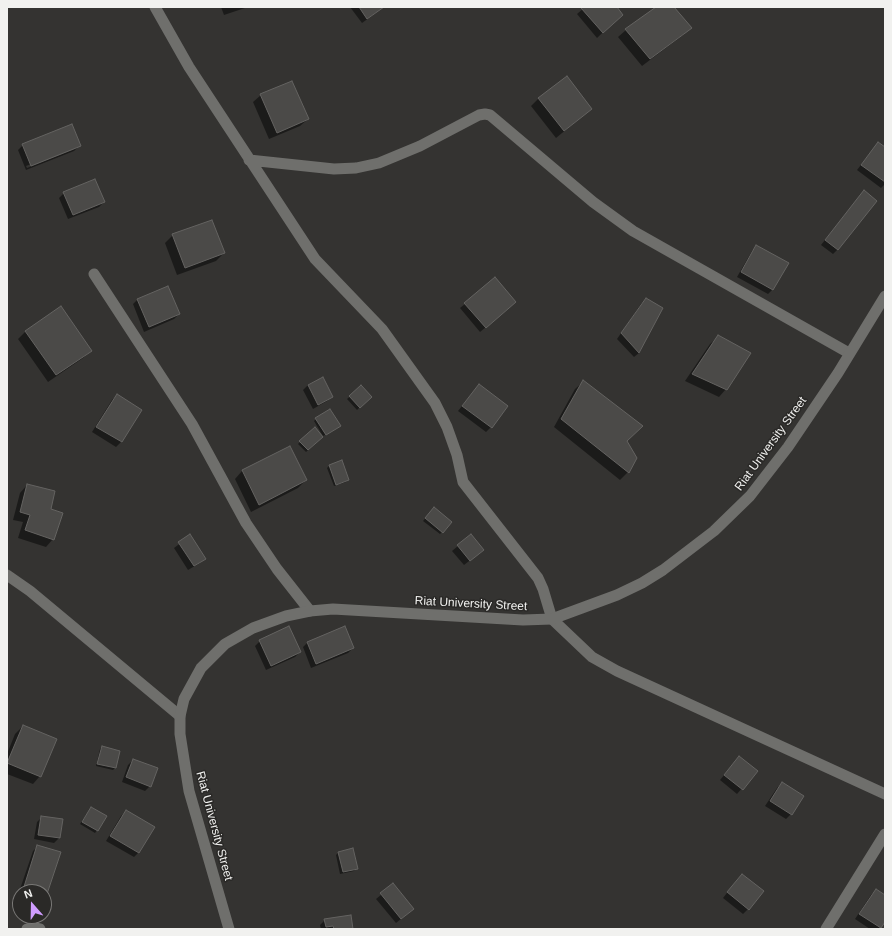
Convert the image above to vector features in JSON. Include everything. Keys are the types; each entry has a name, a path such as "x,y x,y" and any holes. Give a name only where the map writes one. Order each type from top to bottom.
{"street":[{"path":"155,7 189,67 315,259 382,329 435,403 447,427 457,455 462,482 538,578 552,619 592,657 617,671 885,794"},
{"path":"249,160 334,169 356,168 379,164 420,146 479,115 490,115 593,202 633,232 849,353"},
{"path":"94,274 192,424 246,523 277,569 310,611"},
{"name":"Riat University Street","path":"229,929 189,791 180,734 180,716 184,699 201,668 226,644 253,628 286,616 310,611 333,609 523,620 552,619 617,595 642,583 663,570 714,531 750,496 783,453 838,373 885,296"},
{"path":"7,575 30,591 180,716"},
{"path":"826,929 885,834"},
{"path":"27,929 40,929"}],"building":[{"path":"359,7 384,7 367,19"},
{"path":"617,7 623,15 603,33 581,8"},
{"path":"656,7 674,7 692,28 650,59 625,29"},
{"path":"567,76 592,109 564,131 538,98"},
{"path":"292,81 309,119 277,133 260,94"},
{"path":"72,124 81,146 31,166 22,144"},
{"path":"878,142 885,147 885,182 861,165"},
{"path":"95,179 105,202 73,215 63,192"},
{"path":"864,190 877,201 838,250 825,240"},
{"path":"212,220 225,253 185,268 172,234"},
{"path":"756,245 789,263 773,290 741,272"},
{"path":"495,277 516,302 486,328 464,303"},
{"path":"168,286 180,314 149,327 137,299"},
{"path":"646,298 663,308 639,353 621,333"},
{"path":"61,306 92,351 56,375 25,331"},
{"path":"718,335 751,353 727,390 692,374"},
{"path":"323,377 333,397 318,405 308,385"},
{"path":"583,380 643,426 627,441 637,458 629,473 561,419"},
{"path":"479,384 508,406 492,428 462,406"},
{"path":"361,385 372,397 360,408 349,396"},
{"path":"117,394 142,410 122,442 96,427"},
{"path":"330,409 341,426 326,435 315,418"},
{"path":"315,427 323,437 308,450 299,441"},
{"path":"290,446 307,480 259,505 242,470"},
{"path":"342,460 349,480 336,485 329,465"},
{"path":"27,484 55,491 51,509 63,513 54,540 25,530 30,515 20,512"},
{"path":"434,507 452,522 443,533 425,518"},
{"path":"190,534 206,559 194,566 178,542"},
{"path":"471,534 484,550 470,561 457,545"},
{"path":"289,626 301,652 271,666 259,640"},
{"path":"345,626 354,648 316,664 307,642"},
{"path":"23,725 57,739 41,777 7,763"},
{"path":"102,746 120,751 116,768 97,764"},
{"path":"739,756 758,771 743,790 724,775"},
{"path":"133,759 158,768 151,787 126,777"},
{"path":"782,782 804,796 792,815 770,801"},
{"path":"91,807 107,816 98,831 82,822"},
{"path":"126,810 155,827 139,853 110,836"},
{"path":"41,816 63,819 60,838 38,835"},
{"path":"37,845 61,852 50,884 25,884"},
{"path":"353,848 358,869 343,872 338,852"},
{"path":"742,874 764,891 749,910 727,892"},
{"path":"393,883 414,909 401,919 380,893"},
{"path":"876,889 885,895 885,922 881,928 859,914"},
{"path":"351,915 353,929 334,929 333,926 326,927 324,919"}]}
